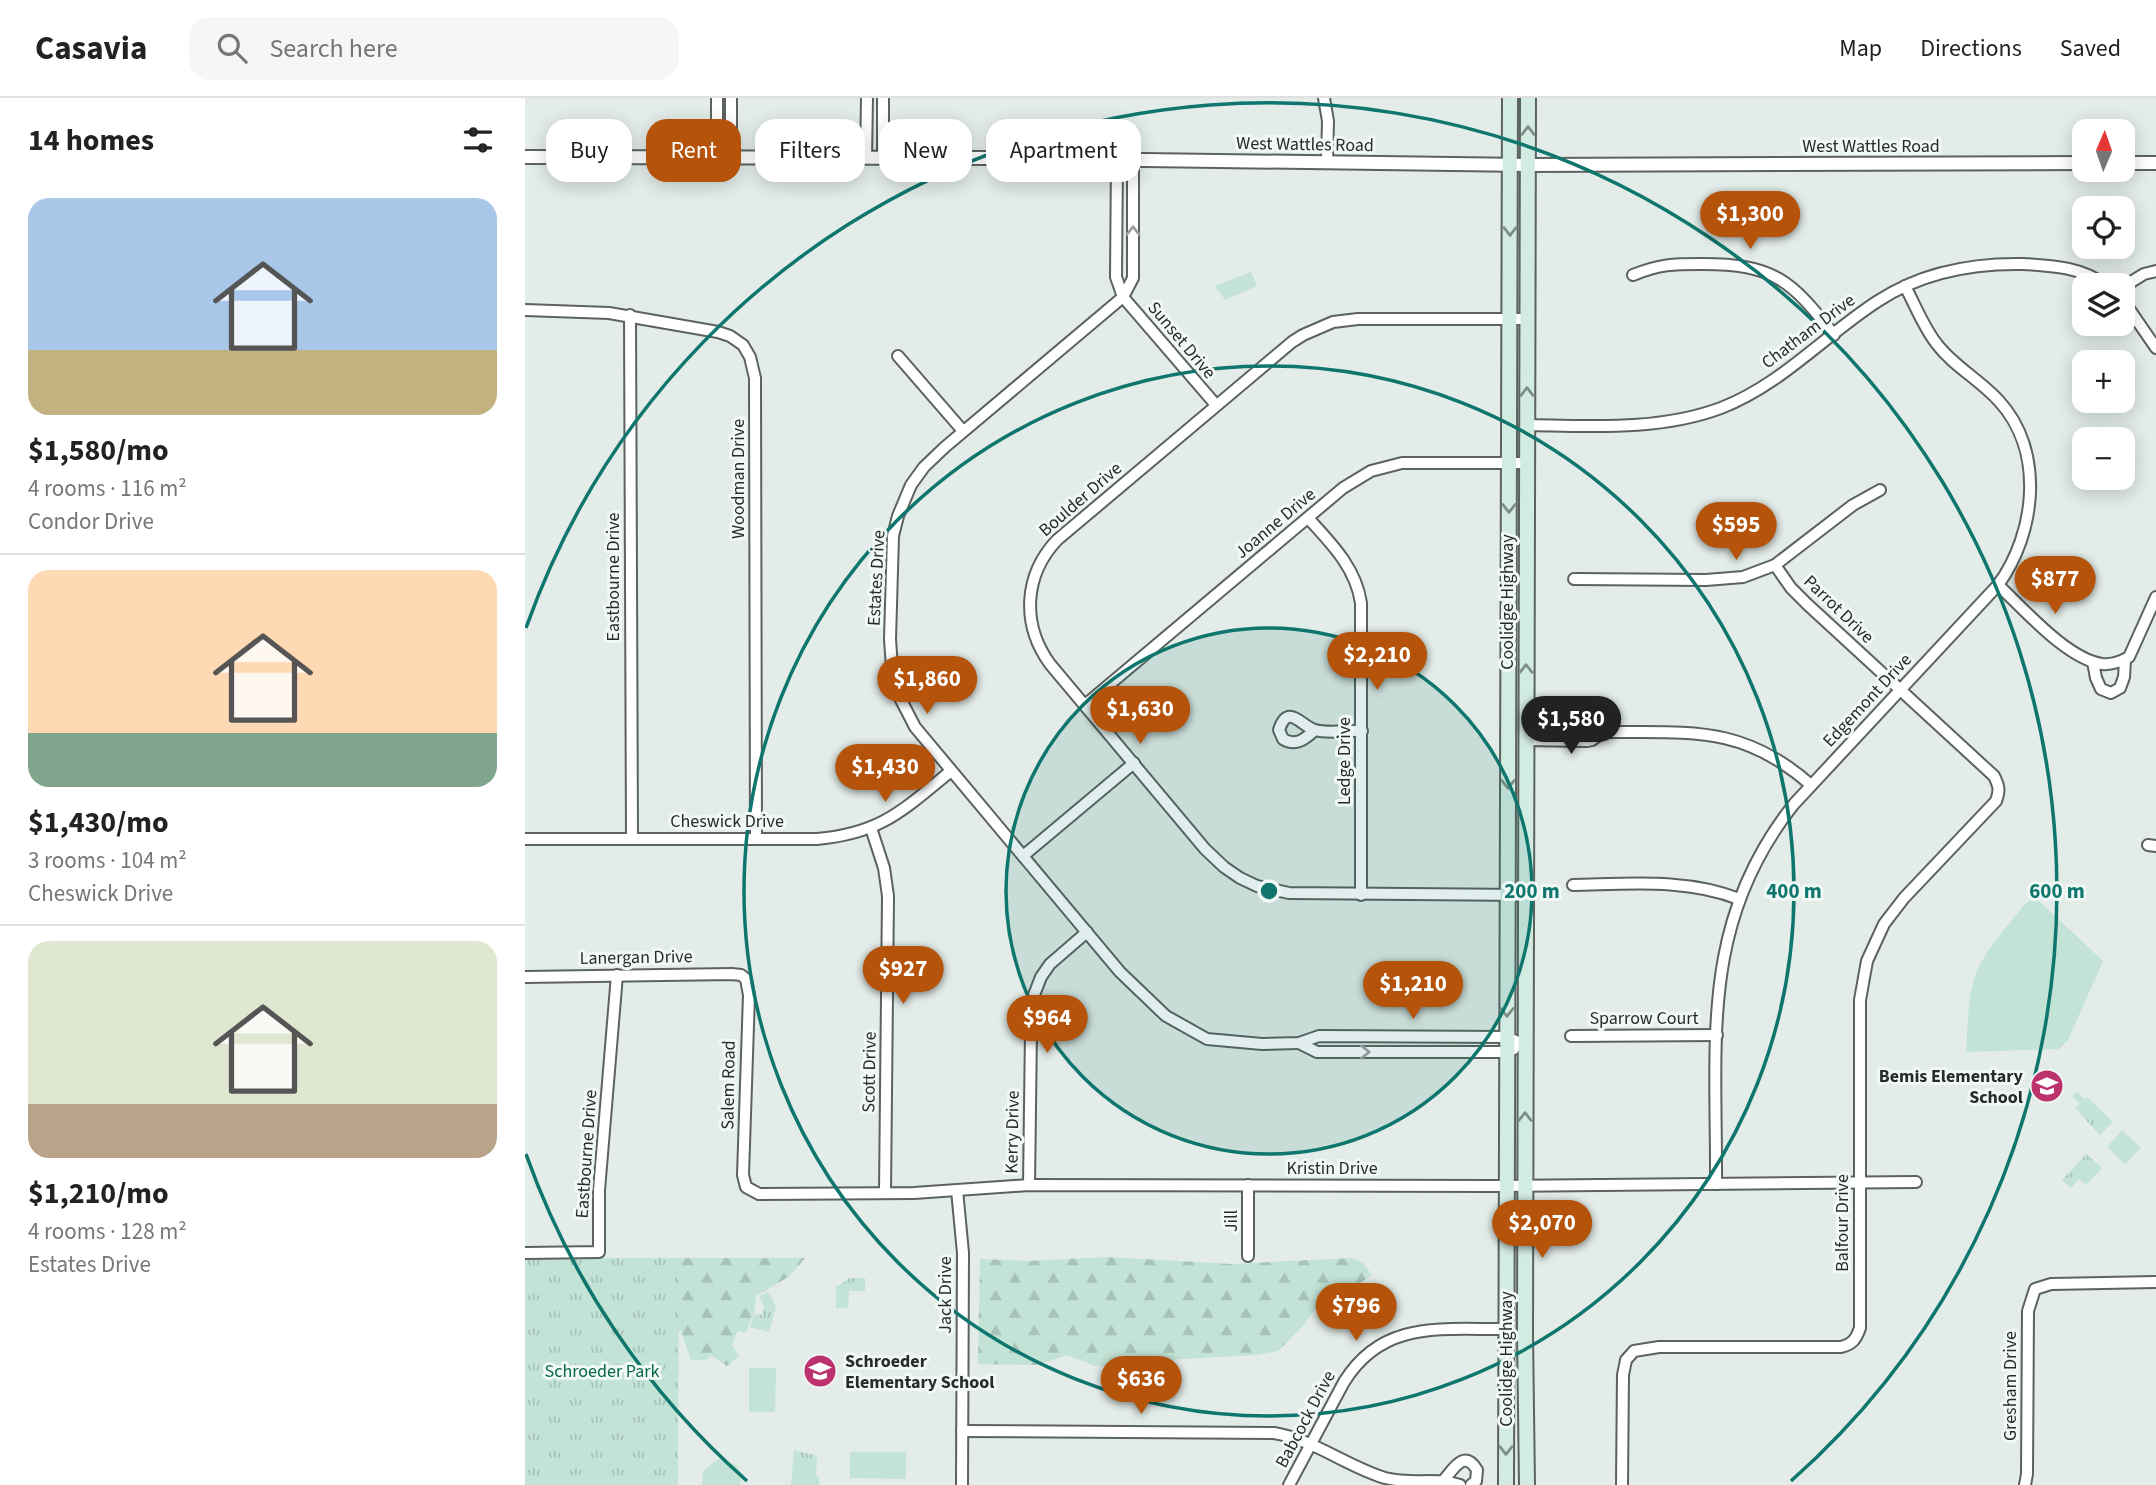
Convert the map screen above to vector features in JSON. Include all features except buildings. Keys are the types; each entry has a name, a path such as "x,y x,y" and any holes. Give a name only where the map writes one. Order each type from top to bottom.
{"main road":[{"name":"Coolidge Highway","path":"1506,1485 1510,98"},
{"name":"Coolidge Highway","path":"1527,1485 1525,1045 1528,98"},
{"path":"1507,1329 1518,1328 1525,1334"}],"street":[{"path":"717,98 717,119"},
{"path":"731,98 731,119"},
{"path":"866,158 867,98"},
{"path":"883,98 883,119"},
{"path":"1324,98 1328,121 1327,162"},
{"name":"West Wattles Road","path":"525,157 646,158"},
{"name":"West Wattles Road","path":"741,158 879,158"},
{"name":"West Wattles Road","path":"1141,159 1528,165 2072,163"},
{"path":"2135,163 2156,163"},
{"path":"1117,182 1116,277 1123,297"},
{"path":"1123,297 1133,278 1133,182"},
{"path":"1633,275 1656,265 1670,264 1726,264 1756,268 1777,276 1797,291 1834,335"},
{"name":"Chatham Drive","path":"1527,425 1635,425 1677,420 1722,407 1762,387 1876,302 1906,286 1959,268 2020,264 2062,267 2080,273"},
{"path":"2135,280 2156,271"},
{"name":"Edgemont Drive","path":"1716,1184 1717,1035 1722,961 1739,899 1772,835 1811,785 1998,585 2011,566 2025,528 2030,485 2025,449 2013,420 2001,402 1949,359 1935,342 1906,286"},
{"name":"Sunset Drive","path":"1123,297 1216,405"},
{"name":"Estates Drive","path":"1123,297 963,430 924,467 911,485 895,525 890,639 892,668 897,687 915,727 1120,972 1166,1017 1207,1039 1262,1044 1299,1043 1319,1036 1507,1037 1525,1045"},
{"name":"Woodman Drive","path":"525,310 630,315 730,336 743,345 753,365 756,838"},
{"name":"Eastbourne Drive","path":"630,315 632,839"},
{"path":"2135,317 2156,348"},
{"name":"Boulder Drive","path":"1526,895 1289,893 1257,886 1240,878 1205,849 1045,658 1033,631 1029,602 1038,567 1057,540 1303,335 1333,322 1358,319 1527,319"},
{"path":"898,356 963,430"},
{"name":"Joanne Drive","path":"1085,705 1352,481 1379,468 1402,463 1527,463"},
{"path":"1574,579 1727,579 1759,573 1775,565 1853,505 1880,490"},
{"name":"Ledge Drive","path":"1308,518 1346,564 1359,593 1361,895"},
{"name":"Parrot Drive","path":"1775,565 1799,596 1994,776 1999,792"},
{"path":"1998,585 2068,648 2099,663 2125,660 2129,657 2156,597"},
{"path":"2099,663 2096,678 2101,689 2111,693 2120,688 2125,677 2125,660"},
{"path":"1526,722 1587,722 1603,732 1722,736 1755,746 1776,757 1811,785"},
{"path":"1315,730 1361,731"},
{"path":"1526,740 1587,741 1603,732"},
{"path":"1023,856 1134,763"},
{"name":"Cheswick Drive","path":"525,839 817,839 851,834 871,828 899,814 951,771"},
{"name":"Balfour Drive","path":"1622,1485 1623,1375 1626,1360 1635,1350 1659,1347 1841,1347 1853,1343 1857,1337 1860,1328 1860,1000 1870,953 1894,909 1996,801 1999,792"},
{"name":"Scott Drive","path":"871,828 884,868 888,896 885,1193"},
{"path":"1573,885 1664,884 1694,887 1739,899"},
{"name":"Kerry Drive","path":"1029,1185 1034,995 1050,964 1087,932"},
{"name":"Lanergan Drive","path":"525,977 732,974 746,979"},
{"name":"Eastbourne Drive","path":"525,1253 599,1252 603,1138 617,975"},
{"name":"Salem Road","path":"746,979 749,995 743,1175 749,1190"},
{"name":"Sparrow Court","path":"1571,1036 1717,1035"},
{"name":"Estates Drive","path":"1299,1043 1317,1052 1507,1052 1525,1045"},
{"name":"Kristin Drive","path":"749,1190 759,1194 885,1193 1029,1185 1916,1182"},
{"name":"Jill","path":"1248,1185 1248,1256"},
{"name":"Jack Drive","path":"957,1190 964,1252 962,1485"},
{"name":"Gresham Drive","path":"2025,1485 2028,1311 2035,1289 2051,1284 2156,1282"},
{"name":"Babcock Drive","path":"1289,1485 1351,1370 1378,1346 1392,1338 1416,1331 1507,1329"},
{"path":"963,1431 1262,1432 1294,1437 1311,1443 1386,1479 1421,1484 1443,1480 1460,1485"},
{"path":"1443,1480 1458,1463 1467,1461 1473,1463 1477,1470 1476,1481 1471,1485"}],"green space":[{"path":"1251,272 1257,286 1225,300 1215,286"},
{"path":"2031,900 2038,900 2103,961 2068,1040 2059,1049 1966,1052 1970,1001 1977,971 1999,936"},
{"path":"2077,1092 2084,1099 2087,1097 2113,1122 2100,1135 2075,1108 2080,1104 2072,1096"},
{"path":"2122,1130 2141,1148 2125,1164 2107,1147"},
{"path":"2086,1154 2102,1168 2086,1185 2079,1179 2071,1188 2062,1180"},
{"path":"1107,1257 1232,1264 1352,1258 1363,1263 1372,1275 1351,1289 1328,1292 1302,1327 1278,1351 1126,1365 1095,1366 1067,1355 1038,1365 978,1364 980,1259 1028,1261"},
{"name":"Schroeder Park","path":"525,1258 805,1258 790,1276 756,1296 755,1309 746,1333 738,1331 732,1345 739,1356 727,1366 712,1356 705,1360 691,1360 681,1331 665,1329 525,1485"},
{"name":"Schroeder Park","path":"525,1258 679,1258 678,1485 525,1485"},
{"path":"850,1278 865,1278 865,1291 849,1291 848,1308 836,1308 836,1287"},
{"path":"768,1292 776,1306 769,1332 750,1327 754,1314 762,1315 764,1306 759,1296"},
{"path":"749,1368 776,1368 775,1412 749,1412"},
{"path":"794,1450 817,1456 816,1475 819,1477 819,1485 791,1485"},
{"path":"850,1452 906,1452 906,1479 850,1478"},
{"path":"718,1459 736,1465 743,1475 740,1485 702,1485 703,1471"}],"place":[{"name":"Bemis Elementary School","path":"2047,1086"},
{"name":"Schroeder Elementary School","path":"820,1371"}]}
